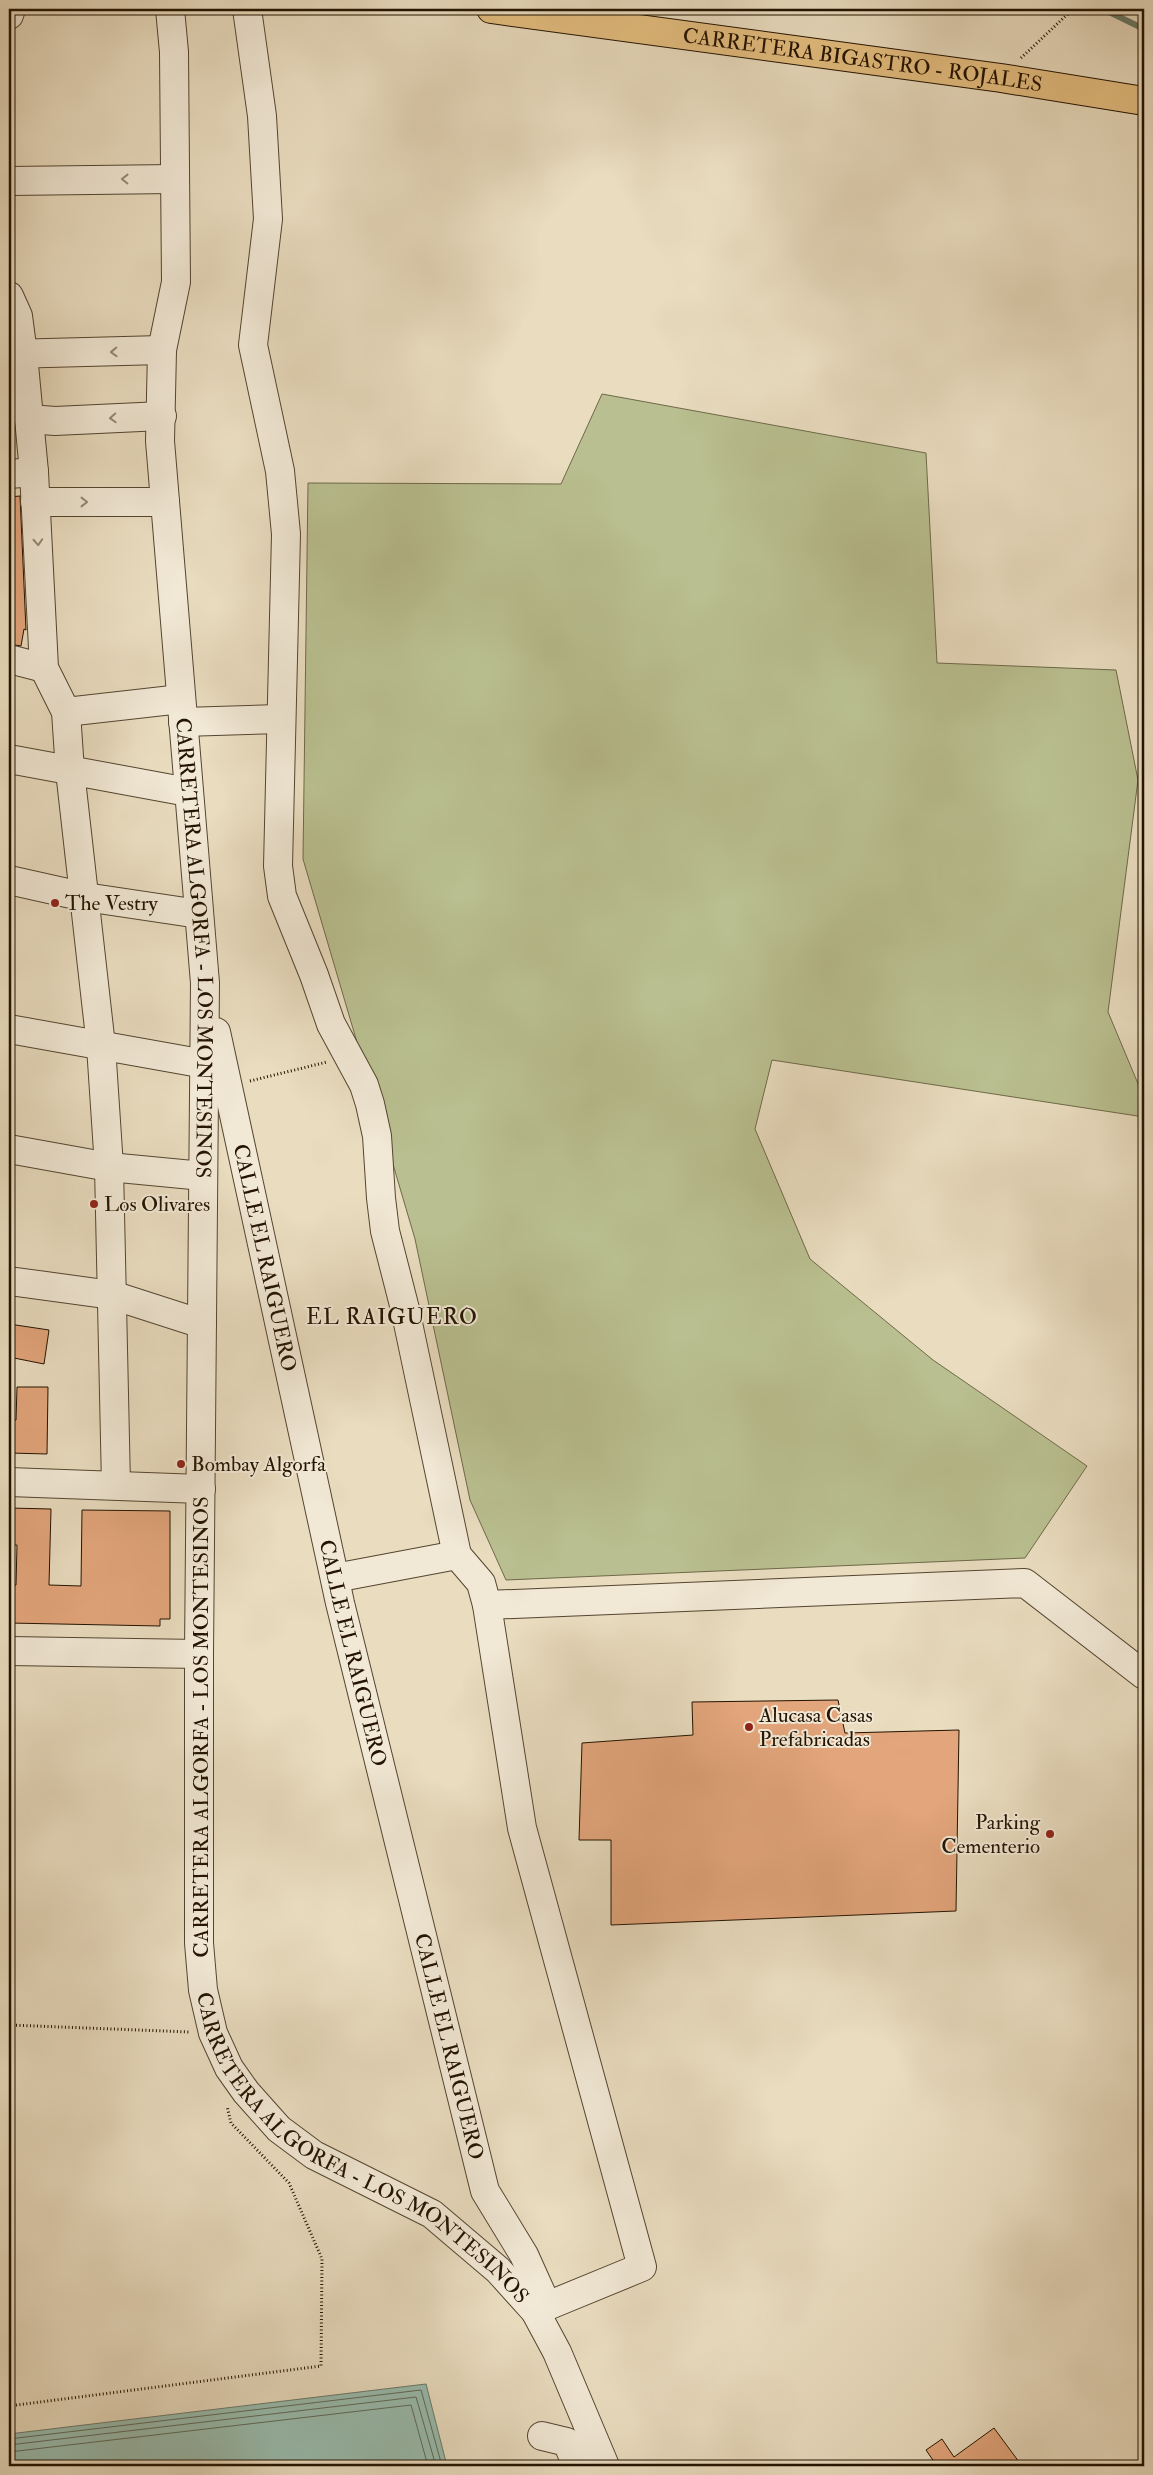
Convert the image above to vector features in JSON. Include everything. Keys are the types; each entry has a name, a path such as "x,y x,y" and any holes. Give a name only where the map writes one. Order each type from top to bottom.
{"main road":[{"name":"CARRETERA BIGASTRO - ROJALES","path":"490,9 1001,78 1144,101"}],"street":[{"path":"9,15 11,9"},
{"name":"CARRETERA ALGORFA - LOS MONTESINOS","path":"170,9 174,52 176,282 162,350 160,441 205,983 199,1654 199,1943 203,1990 213,2033 229,2068 246,2092 279,2129 314,2155 432,2214 541,2309 605,2466"},
{"path":"247,9 262,116 268,219 253,346 280,471 286,534 278,866 282,896 332,1024 364,1085 370,1104 376,1136 380,1198 385,1230 406,1310 457,1554 481,1583 487,1605 522,1828 642,2267 541,2309"},
{"path":"9,181 174,179"},
{"path":"9,296 18,316 16,354 29,419 21,473 36,502 44,668 66,712 70,771 101,1046 109,1168 116,1485"},
{"path":"16,354 162,350"},
{"path":"29,419 55,421 162,416"},
{"path":"36,502 165,502"},
{"path":"9,659 44,668"},
{"path":"66,712 182,710 281,719"},
{"path":"9,759 188,792"},
{"path":"9,880 85,897 199,914"},
{"name":"CALLE EL RAIGUERO","path":"205,983 335,1578 485,2191 524,2254 541,2309"},
{"path":"9,1029 204,1064"},
{"path":"9,1149 109,1168 203,1176"},
{"path":"9,1281 112,1295 202,1324"},
{"path":"9,1482 200,1489"},
{"path":"335,1578 457,1554"},
{"path":"487,1605 1025,1583 1144,1675"},
{"path":"9,1651 199,1654"},
{"path":"542,2436 567,2442 577,2466"}],"path":[{"path":"1001,78 1072,9"},
{"path":"228,1086 348,1057"},
{"path":"9,2025 213,2033"},
{"path":"9,2406 321,2366 322,2259 289,2183 231,2123 227,2104"}],"shaded area":[{"path":"602,394 926,453 937,663 1116,670 1138,780 1108,1012 1144,1098 1144,1117 772,1060 755,1129 810,1259 933,1360 1087,1466 1025,1558 506,1580 470,1500 415,1239 303,859 308,483 561,484"}],"water":[{"path":"426,2384 447,2466 9,2466 9,2434"}],"building":[{"path":"20,496 26,630 24,629 21,646 9,644 9,497"},
{"path":"9,1324 49,1330 44,1364 9,1357"},
{"path":"17,1387 48,1387 47,1454 9,1453 9,1420 16,1420"},
{"path":"9,1508 51,1509 49,1585 81,1586 82,1510 170,1511 170,1619 160,1619 160,1626 9,1623 9,1585 16,1585 17,1545 9,1545"},
{"path":"838,1700 845,1733 959,1730 956,1911 611,1925 611,1840 579,1840 582,1743 693,1735 692,1702"},
{"path":"994,2428 1022,2466 937,2466 926,2450 942,2439 954,2457"}],"waterway":[{"path":"1103,9 1144,29"}],"place":[{"name":"The Vestry","path":"55,903"},
{"name":"Los Olivares","path":"94,1204"},
{"name":"Bombay Algorfa","path":"181,1464"},
{"name":"Alucasa Casas Prefabricadas","path":"749,1727"},
{"name":"Parking Cementerio","path":"1050,1834"}],"district":[{"name":"EL RAIGUERO","path":"392,1317"}]}
